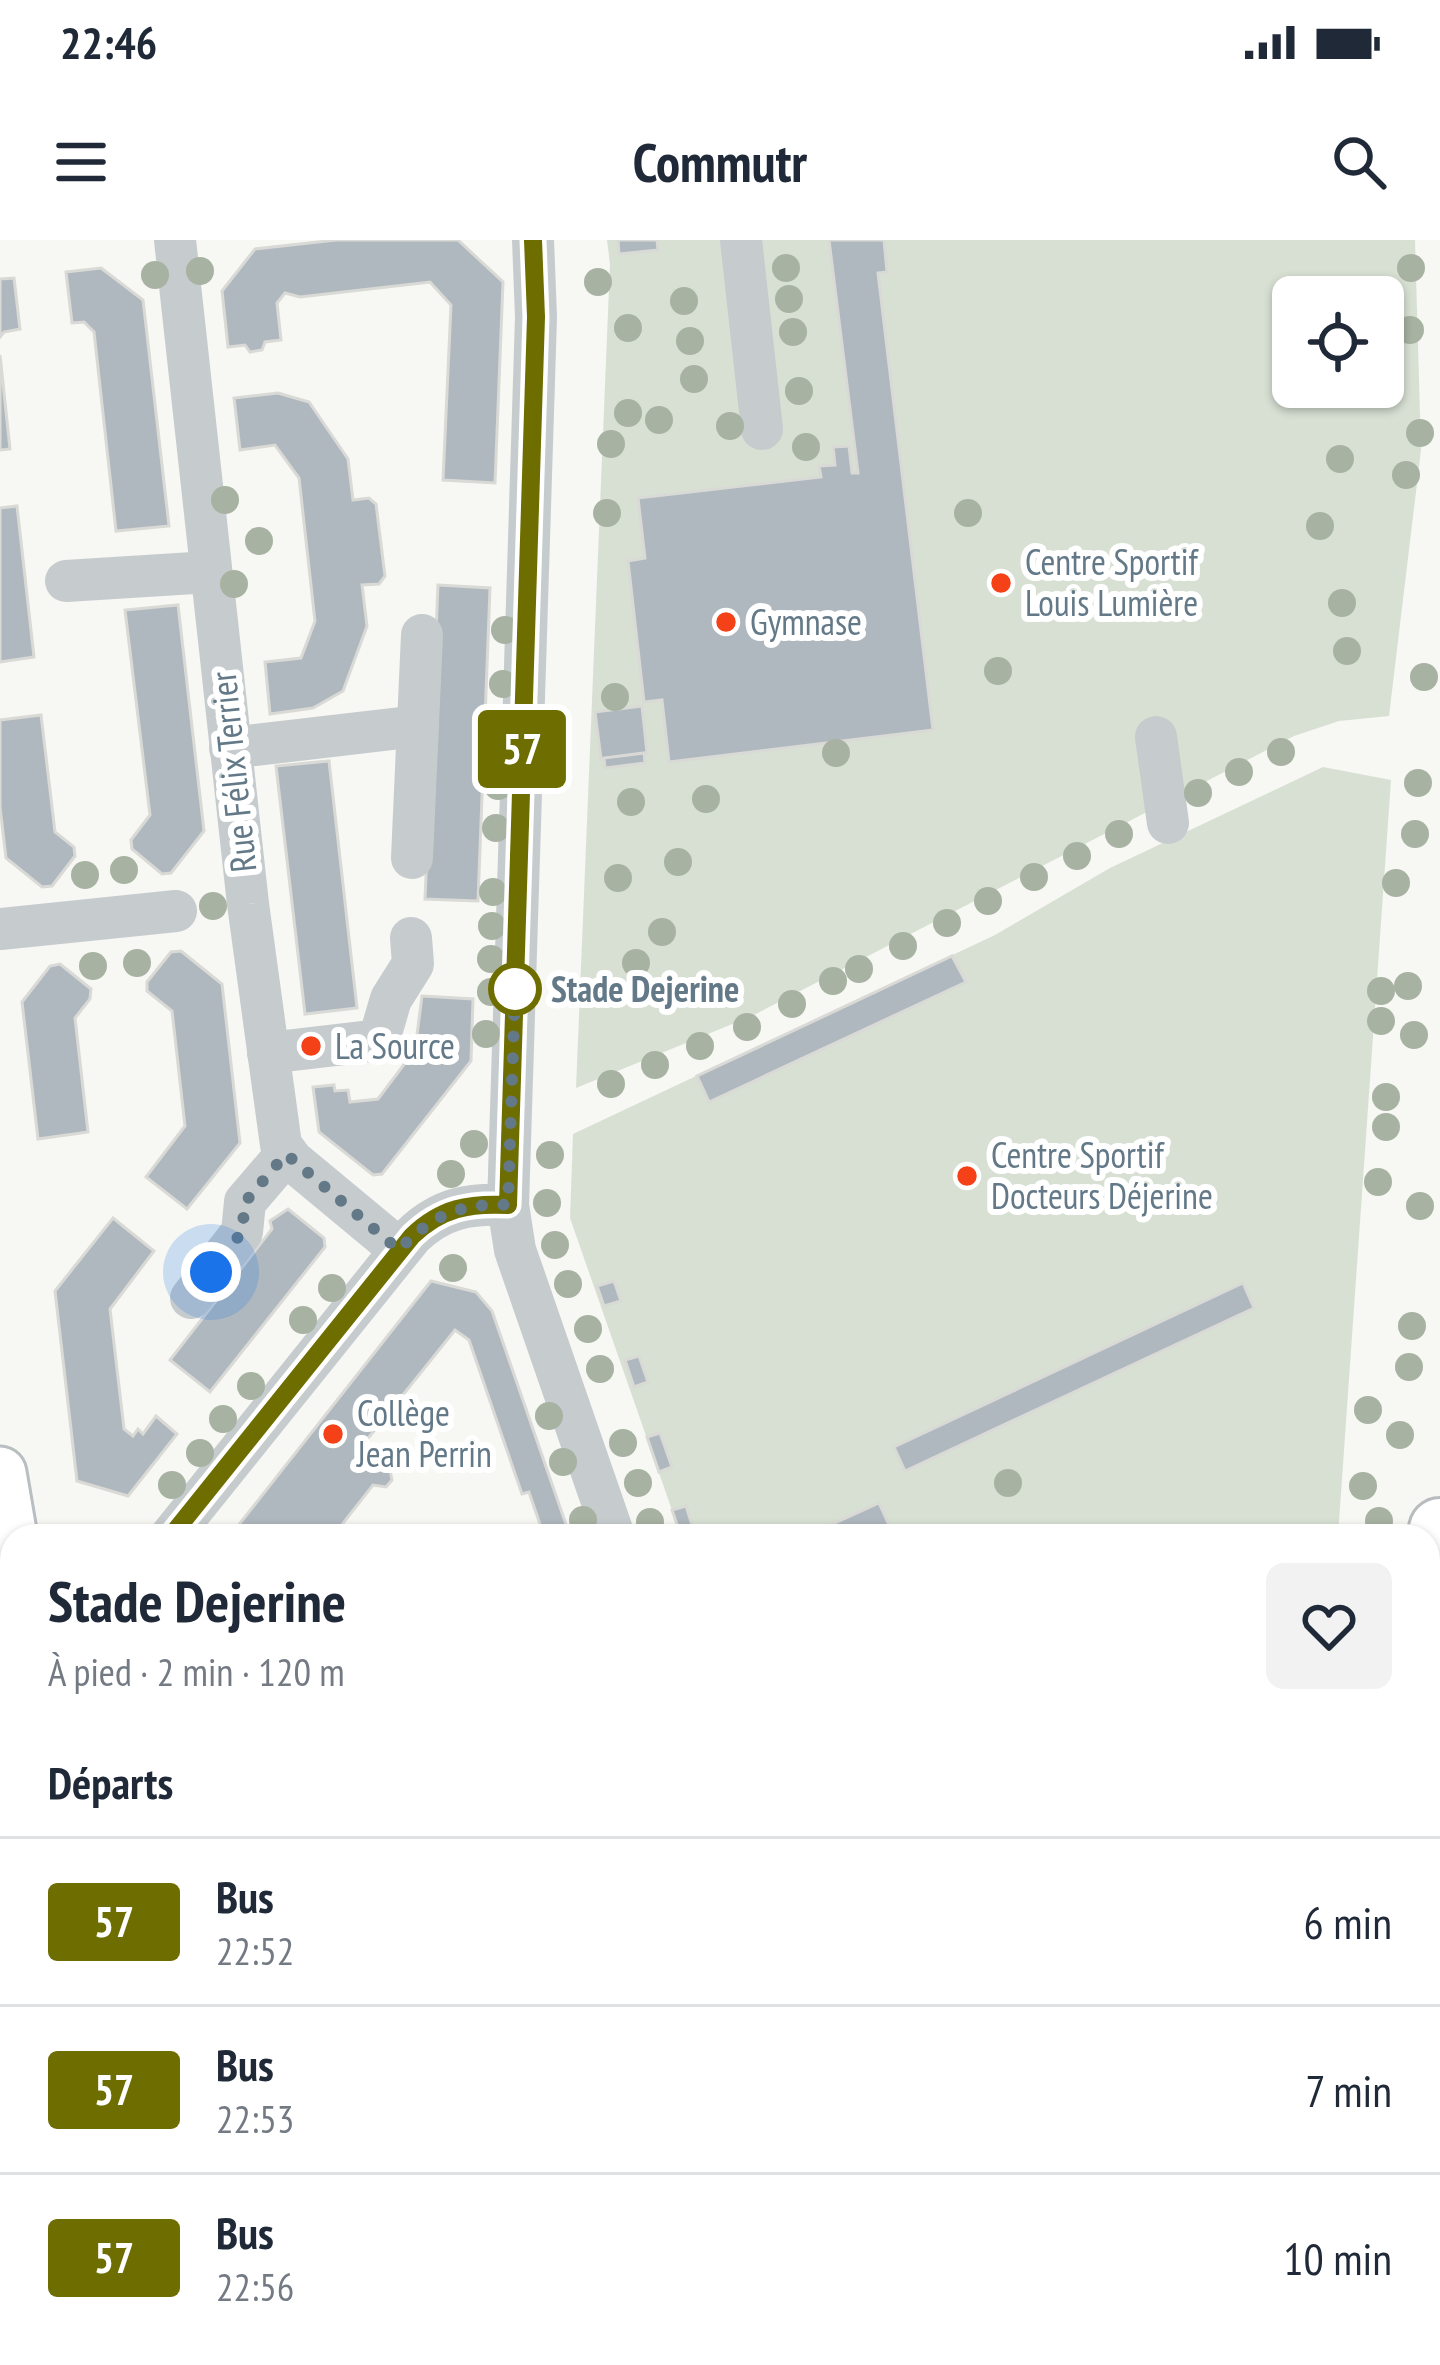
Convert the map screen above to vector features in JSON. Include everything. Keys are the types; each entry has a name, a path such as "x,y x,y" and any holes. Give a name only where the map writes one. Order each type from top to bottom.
{"main road":[{"path":"0,1473 9,1524"}],"street":[{"name":"Rue Félix Terrier","path":"175,240 230,748 268,1053 286,1154"},
{"path":"533,240 536,317 508,1205 515,1250 610,1524"},
{"path":"741,240 762,429"},
{"path":"66,581 210,572"},
{"path":"412,858 422,635"},
{"path":"230,748 418,726"},
{"path":"1156,737 1168,823"},
{"path":"0,929 176,911"},
{"path":"268,1053 380,1040 391,998 413,964 411,938"},
{"path":"191,1298 242,1232 245,1202 286,1154 399,1250"},
{"path":"181,1524 425,1223 454,1208 508,1205"}],"shaded area":[{"name":"Centre Sportif Louis Lumière","path":"607,240 1415,240 1421,450 1389,716 1339,721 1294,736 752,1016 576,1088 610,264"},
{"name":"Centre Sportif Docteurs Déjerine","path":"1323,767 1391,780 1339,1524 677,1524 570,1218 573,1134 995,935 1110,868"}],"building":[{"path":"336,240 458,240 503,282 495,483 443,480 451,305 430,282 300,297 285,293 277,303 281,340 265,342 262,350 250,352 245,345 228,347 222,291 255,249"},
{"path":"618,240 657,240 658,250 619,254"},
{"path":"829,240 884,240 887,272 878,273 933,730 669,762 662,700 644,702 628,561 645,558 638,498 821,477 819,466 835,465 833,447 849,446 852,473 858,473"},
{"path":"101,268 143,300 169,526 116,531 94,332 84,322 72,323 66,272"},
{"path":"14,278 20,329 0,337 0,279"},
{"path":"0,355 10,449 0,450"},
{"path":"278,393 309,402 348,459 353,500 369,498 376,504 385,576 379,584 362,585 367,626 343,691 313,708 270,714 265,662 301,658 315,621 299,478 275,445 240,450 234,398"},
{"path":"17,506 34,657 0,662 0,508"},
{"path":"438,585 490,588 478,901 425,899"},
{"path":"178,605 204,831 171,873 162,874 132,849 131,840 150,815 125,610"},
{"path":"642,706 647,753 601,759 595,712"},
{"path":"41,715 55,832 74,847 75,856 52,886 42,887 6,858 0,807 0,720"},
{"path":"644,753 645,763 605,768 604,758"},
{"path":"329,761 357,1008 305,1014 276,766"},
{"path":"181,951 222,984 240,1143 187,1209 146,1177 185,1126 172,1011 147,991 147,982 171,952"},
{"path":"952,956 966,982 709,1102 697,1076"},
{"path":"60,964 91,989 90,999 75,1018 88,1132 38,1139 22,1002 50,966"},
{"path":"422,996 473,999 471,1061 382,1174 373,1175 319,1132 313,1087 334,1085 335,1091 348,1090 350,1102 378,1099 415,1050"},
{"path":"288,1209 324,1238 325,1247 210,1392 170,1360 272,1229 270,1221"},
{"path":"113,1218 154,1251 110,1309 124,1429 133,1436 138,1429 143,1434 156,1416 177,1434 128,1496 77,1481 55,1291"},
{"path":"431,1281 476,1292 492,1311 566,1524 540,1524 529,1492 522,1494 469,1340 455,1330 361,1447 390,1470 392,1480 386,1487 373,1485 342,1524 239,1524"},
{"path":"614,1281 621,1301 604,1306 597,1286"},
{"path":"1243,1283 1254,1308 905,1471 894,1447"},
{"path":"639,1356 648,1382 634,1387 625,1360"},
{"path":"660,1433 672,1467 659,1472 647,1437"},
{"path":"879,1503 889,1524 833,1524"},
{"path":"686,1506 692,1524 677,1524 672,1510"}],"bus line":[{"name":"57","path":"181,1524 425,1223 454,1208 508,1205 536,317 533,240"}],"place":[{"name":"Centre Sportif Louis Lumière","path":"1001,583"},
{"name":"Gymnase","path":"726,622"},
{"name":"Stade Dejerine","path":"515,989"},
{"name":"La Source","path":"311,1046"},
{"name":"Centre Sportif Docteurs Déjerine","path":"967,1176"},
{"name":"Collège Jean Perrin","path":"333,1434"}],"route":[{"path":"211,1272 242,1232 245,1202 286,1154 399,1250 425,1223 454,1208 508,1205 515,989"}]}
